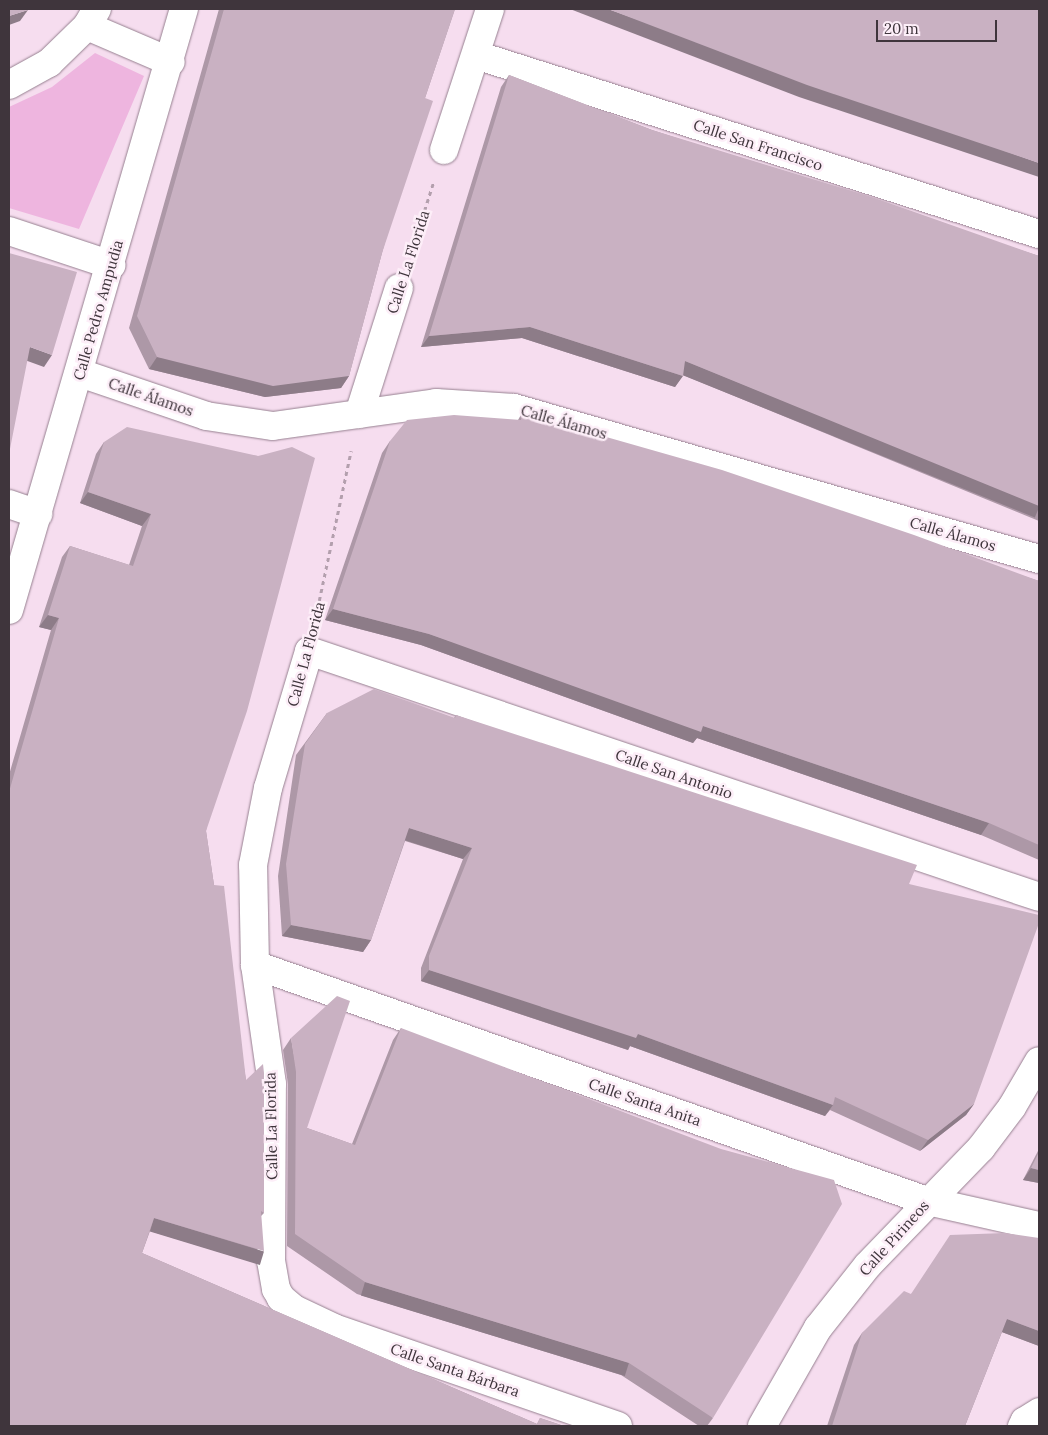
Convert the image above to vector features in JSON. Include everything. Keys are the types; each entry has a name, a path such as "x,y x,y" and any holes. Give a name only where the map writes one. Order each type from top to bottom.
{"street":[{"name":"Calle Pedro Ampudia","path":"9,610 80,373 184,9"},
{"path":"444,150 490,9"},
{"path":"9,85 49,63 92,17 170,62"},
{"name":"Calle San Francisco","path":"476,55 1039,234"},
{"path":"9,231 111,265"},
{"name":"Calle La Florida","path":"359,414 399,288"},
{"name":"Calle Álamos","path":"80,373 215,418 273,426 436,403 514,408 1039,559"},
{"path":"9,504 38,514"},
{"name":"Calle La Florida","path":"294,1310 281,1298 273,1278 272,1084 255,965 253,865 268,788 309,651"},
{"name":"Calle San Antonio","path":"309,651 1039,897"},
{"name":"Calle Santa Anita","path":"255,965 927,1201 1039,1226"},
{"name":"Calle Pirineos","path":"762,1426 818,1328 868,1265 927,1201 981,1148 1012,1107 1039,1061"},
{"name":"Calle Santa Bárbara","path":"294,1310 334,1328 618,1426"}],"lane":[{"path":"1020,1426 1023,1420 1039,1410"}],"path":[{"name":"Calle La Florida","path":"399,288 444,150"},
{"name":"Calle La Florida","path":"309,651 359,414"}],"shaded area":[{"path":"95,53 144,76 79,229 9,208 9,107 52,87"}],"building":[{"path":"9,9 29,9 9,16"},
{"path":"224,9 455,9 425,98 433,101 382,253 349,376 273,386 157,357 137,316"},
{"path":"608,9 1039,9 1039,163 807,85"},
{"path":"509,75 652,130 872,197 1039,256 1039,506 685,361 683,376 530,327 429,336"},
{"path":"9,253 77,272 52,355 30,347 9,454"},
{"path":"522,413 722,470 914,535 1039,581 1039,845 989,823 703,726 701,732 429,634 333,609 390,441 407,420 454,415 521,420"},
{"path":"127,427 258,456 292,447 315,458 247,711 206,831 214,885 224,886 246,1080 263,1064 264,1213 261,1211 264,1251 154,1218 142,1253 537,1424 540,1418 564,1426 9,1426 9,792 59,618 48,615 70,546 133,566 151,514 88,492 104,442"},
{"path":"374,689 455,718 456,715 917,865 909,884 1039,915 1039,923 974,1104 928,1140 835,1097 833,1105 638,1034 636,1038 429,970 429,956 472,848 409,828 371,940 291,925 286,864 305,744 327,713"},
{"path":"337,996 350,1001 307,1128 355,1145 401,1028 721,1149 834,1180 842,1204 713,1418 629,1363 365,1282 295,1234 296,1072 291,1038"},
{"path":"1039,1152 1039,1170 1031,1168"},
{"path":"1005,1233 1039,1238 1039,1331 1007,1319 965,1426 832,1426 862,1333 904,1291 911,1294 950,1235"}]}
